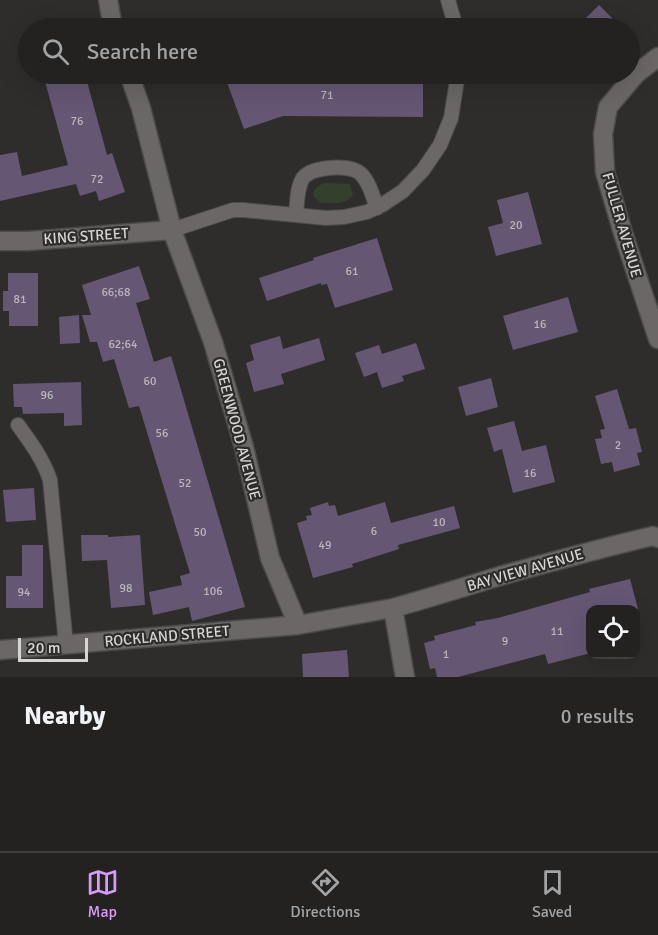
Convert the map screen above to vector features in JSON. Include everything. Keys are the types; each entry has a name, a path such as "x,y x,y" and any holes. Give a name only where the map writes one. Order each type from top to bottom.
{"street":[{"path":"108,0 111,18"},
{"name":"FULLER AVENUE","path":"640,71 658,57"},
{"name":"GREENWOOD AVENUE","path":"133,84 141,108 172,230 217,353 244,447 270,558 298,625"},
{"name":"FULLER AVENUE","path":"628,84 608,107 603,134 605,172 658,339"},
{"name":"KING STREET","path":"0,241 172,230"},
{"name":"BAY VIEW AVENUE","path":"393,608 656,534"},
{"path":"298,625 393,608 405,677"},
{"name":"ROCKLAND STREET","path":"0,650 298,625"}],"lane":[{"path":"448,0 453,18"},
{"path":"172,230 233,210 326,218 344,217 377,208 403,190 423,170 440,146 451,118 456,84"},
{"path":"296,215 299,188 303,178 312,171 321,169 349,169 359,172 366,181 377,208"},
{"path":"18,425 45,465 50,480 66,645"}],"green space":[{"path":"325,183 350,184 353,195 343,202 321,203 313,196 313,193 317,187"}],"building":[{"path":"599,5 612,18 586,18"},
{"path":"46,84 88,84 107,155 112,153 125,192 99,201 96,191 80,196 76,184 0,201 0,155 17,152 22,176 68,165"},
{"path":"228,84 423,84 423,117 283,116 244,129"},
{"path":"528,192 542,244 496,256 488,227 503,223 497,200"},
{"path":"377,238 393,290 335,308 327,284 321,285 321,283 267,301 259,278"},
{"path":"139,266 150,299 136,303 154,362 171,356 245,607 192,621 189,607 153,615 149,592 182,585 180,576 190,573 139,406 129,408 114,359 103,362 97,342 90,342 82,315 91,315 82,285"},
{"path":"8,273 38,273 38,326 9,326 9,311 3,311 3,291 8,291"},
{"path":"568,297 578,332 513,350 503,316"},
{"path":"79,315 80,343 60,344 59,317"},
{"path":"280,336 283,349 319,338 325,360 281,374 284,384 254,392 246,363 254,360 250,345"},
{"path":"416,343 425,369 402,376 404,381 382,388 377,372 364,377 355,353 379,345 382,354"},
{"path":"491,378 498,407 466,416 458,387"},
{"path":"81,382 82,425 64,426 64,413 23,414 22,407 14,407 13,384"},
{"path":"617,389 629,429 636,428 642,452 637,453 640,465 614,472 612,462 601,464 595,439 602,438 600,430 605,429 595,396"},
{"path":"514,421 522,451 546,445 555,482 513,493 502,449 494,452 487,428"},
{"path":"34,488 36,520 6,522 3,490"},
{"path":"328,502 329,506 335,505 338,516 385,502 391,523 454,506 460,528 398,545 399,549 352,564 353,567 313,578 297,523 307,520 306,516 312,515 310,508"},
{"path":"81,535 108,535 108,537 140,535 145,605 111,608 107,560 82,561"},
{"path":"22,545 43,545 43,608 6,608 6,576 22,576"},
{"path":"630,579 637,605 586,605 586,654 548,664 545,654 458,677 437,677 435,668 430,669 424,643 435,640 434,636 476,625 475,622 498,618 590,592 589,589"},
{"path":"347,650 349,677 303,677 302,654"}]}
